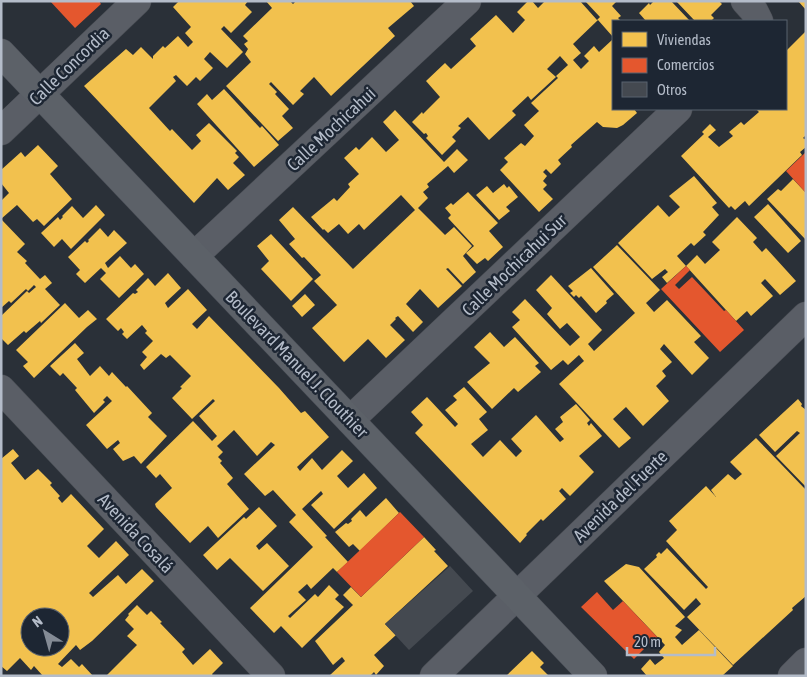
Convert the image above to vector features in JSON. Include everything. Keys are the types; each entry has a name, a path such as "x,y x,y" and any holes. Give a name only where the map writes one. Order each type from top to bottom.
{"main road":[{"name":"Boulevard Manuel J. Clouthier","path":"1,53 594,676"}],"street":[{"name":"Calle Concordia","path":"1,131 137,1"},
{"name":"Calle Mochicahui","path":"194,256 467,1"},
{"path":"745,1 754,11 758,20"},
{"name":"Calle Mochicahui Sur","path":"350,420 677,110"},
{"name":"Avenida del Fuerte","path":"434,676 806,316"},
{"name":"Avenida Cosalá","path":"1,390 270,676"},
{"path":"792,676 806,662"}],"building: Viviendas":[{"path":"179,1 248,1 245,5 252,12 231,33 224,26 221,29 243,52 227,68 210,52 204,59 213,68 200,81 196,77 187,86 176,75 173,77 176,81 149,108 170,131 172,129 192,150 201,141 196,135 209,123 237,151 235,153 239,157 233,163 245,175 228,190 217,178 194,203 84,86 126,49 133,55 141,47 153,59 153,56 163,46 165,48 178,36 188,47 193,42 185,33 191,27 173,7"},
{"path":"266,1 290,1 293,4 296,1 410,1 414,6 388,28 395,36 331,96 314,77 300,91 304,94 293,105 271,82 269,84 277,92 275,94 289,109 282,116 293,128 278,141 226,86 251,62 245,54 248,49 244,44 248,41 243,36 272,8"},
{"path":"528,1 532,1 538,8 545,1 580,1 597,20 600,17 585,1 617,1 612,6 621,16 618,18 620,20 612,20 612,36 598,20 573,44 581,53 573,60 581,69 589,61 584,56 594,46 599,52 612,40 612,110 635,110 637,113 617,128 603,127 597,122 571,145 572,147 558,160 561,164 551,174 546,169 543,172 547,176 543,181 547,185 543,189 553,199 539,212 500,170 508,162 504,158 521,143 525,146 534,136 524,125 539,111 531,103 558,78 556,76 568,65 560,56 547,69 556,77 531,100 528,96 512,111 516,115 489,140 468,117 458,126 461,128 452,137 456,141 442,155 426,138 428,136 426,133 424,134 412,122 440,97 426,81 445,63 451,69 476,46 470,39 496,15 513,33 525,20 517,12"},
{"path":"654,1 671,1 689,20 645,20 639,13 649,3 650,5"},
{"path":"676,1 719,1 722,4 711,15 714,18 712,20 694,20"},
{"path":"798,1 806,1 806,10"},
{"path":"806,31 806,135 803,138 806,140 806,147 800,152 802,155 749,206 745,201 735,210 731,206 729,208 681,156 704,134 702,132 710,124 716,130 708,137 719,147 733,136 729,132 741,122 744,125 759,112 757,110 787,110 787,50"},
{"path":"224,89 260,128 262,126 279,145 254,167 197,104 207,94 212,100"},
{"path":"395,110 444,162 457,149 468,160 454,173 448,166 427,184 429,187 423,192 428,198 418,208 445,235 454,227 472,246 463,256 476,272 463,284 448,268 446,269 462,286 438,308 420,289 406,304 423,322 413,332 398,316 395,318 390,325 405,340 386,358 368,339 344,362 312,328 337,305 314,281 321,275 289,244 295,239 279,220 293,207 353,269 415,210 401,195 364,230 359,224 348,234 339,224 328,233 311,217 334,198 337,201 350,187 348,184 359,174 344,158 356,147 359,150 372,137 386,152 399,140 383,122"},
{"path":"38,145 58,166 50,174 72,199 44,226 37,219 33,222 17,205 1,219 1,201 9,193 1,183 1,170 21,152 25,157"},
{"path":"694,176 717,203 712,207 719,215 703,232 706,235 694,246 691,243 677,256 686,266 667,283 662,277 668,272 665,269 652,279 618,243 658,205 669,217 680,207 669,196"},
{"path":"793,179 806,193 806,240 767,199 778,189 781,191"},
{"path":"504,184 507,188 509,186 518,197 506,207 510,211 499,220 476,195 487,186 493,193"},
{"path":"468,192 498,223 489,231 503,247 488,261 485,258 477,264 466,253 474,246 448,218 451,215 445,208 451,203 453,205"},
{"path":"768,204 801,241 788,253 754,217"},
{"path":"96,205 105,215 71,249 62,239 54,247 41,233 58,217 60,220 72,206 83,218"},
{"path":"737,217 757,238 753,242 762,252 766,248 796,281 780,295 765,279 761,283 773,296 751,316 747,311 736,321 686,266 697,255 705,264 720,250 712,242"},
{"path":"1,219 25,244 17,252 27,261 25,263 40,279 45,275 52,283 45,289 60,305 41,323 40,321 26,333 24,331 8,345 1,338 1,316 27,291 29,293 36,287 34,285 28,291 26,289 11,303 9,301 1,308"},
{"path":"100,228 108,237 114,230 127,243 105,263 108,268 120,256 131,268 135,264 144,274 119,298 100,279 106,273 101,268 85,283 76,274 80,270 68,257 85,241 87,243"},
{"path":"271,234 313,279 291,301 261,269 269,261 257,246"},
{"path":"617,245 660,290 646,303 654,312 667,300 701,336 694,342 709,358 692,375 664,344 660,349 672,362 662,371 666,376 656,386 669,401 643,426 626,407 613,419 631,438 619,448 559,384 584,361 579,355 568,365 563,360 551,370 512,327 520,320 512,312 525,299 570,346 580,337 567,323 560,329 547,314 552,308 536,290 551,275 602,330 588,344 594,351 635,313 593,267"},
{"path":"591,268 614,294 596,313 581,296 579,298 576,295 574,297 570,293 573,291 568,286"},
{"path":"168,273 181,288 165,303 168,308 188,289 207,310 192,324 197,329 209,316 301,413 305,411 329,437 297,467 300,471 312,458 322,470 342,450 353,461 337,476 348,488 364,473 377,488 334,529 311,505 323,494 321,491 302,509 348,562 337,572 333,568 311,589 307,584 298,592 306,600 288,616 290,618 315,594 318,597 329,585 339,595 335,599 344,607 302,648 281,626 274,633 250,608 313,547 289,522 296,515 273,490 265,496 244,474 275,445 271,442 257,456 234,430 217,446 223,452 218,457 222,461 220,463 233,478 227,484 249,509 218,538 208,526 190,543 156,507 155,504 172,488 160,474 156,478 146,467 193,421 212,441 217,436 199,416 215,401 213,399 192,419 172,398 191,376 170,355 166,358 161,354 144,370 140,365 147,357 142,352 153,341 145,333 147,331 142,325 127,339 122,334 124,332 121,328 118,331 106,319 133,293 138,292 136,290 148,278 155,286"},
{"path":"305,294 315,305 302,317 292,306"},
{"path":"65,303 79,318 88,310 97,319 34,378 23,366 28,362 16,350"},
{"path":"490,332 504,347 515,337 539,363 535,366 541,372 518,392 514,388 492,409 467,382 490,363 474,347"},
{"path":"75,343 84,353 77,359 90,376 100,366 109,376 112,372 152,413 148,417 167,436 141,464 134,456 123,461 113,449 120,443 118,440 107,449 86,425 112,401 107,396 103,400 105,402 94,413 75,390 77,388 63,373 60,376 50,366"},
{"path":"464,387 487,412 479,419 488,430 471,444 483,457 500,440 516,457 522,451 511,439 536,415 560,442 564,439 555,429 563,422 560,417 576,404 590,420 587,423 589,426 591,423 602,436 579,456 594,472 570,496 562,488 559,491 566,499 543,521 541,519 520,543 415,433 423,425 411,412 427,397 455,427 458,424 445,410 457,400 453,396"},
{"path":"798,399 802,404 801,406 806,410 806,487 776,456 800,433 797,431 775,452 759,435"},
{"path":"756,438 806,490 806,596 733,665 687,617 701,604 696,598 684,610 644,569 657,557 656,555 659,552 661,554 667,548 706,589 708,587 666,541 677,530 669,521 706,486 716,497 711,490 728,474 735,480 742,474 730,462"},
{"path":"13,449 19,456 11,463 25,480 38,469 52,483 50,485 60,496 58,498 62,503 71,494 104,529 87,546 99,558 116,541 129,555 89,593 93,597 118,575 126,584 142,569 154,581 92,641 80,650 76,645 70,651 70,607 20,607 20,657 65,657 58,664 62,667 71,659 79,667 82,664 93,676 43,676 34,666 31,670 20,658 7,671 1,666 1,459"},
{"path":"386,498 399,513 360,551 353,544 349,547 335,532 346,523 348,524 352,521 351,519 360,510 366,517"},
{"path":"259,507 277,526 256,546 259,550 267,543 289,566 263,591 230,558 217,570 203,555 244,517 246,519"},
{"path":"424,537 448,566 385,624 396,635 374,655 384,666 376,675 374,672 370,676 329,676 345,661 342,657 333,665 315,641 353,605 343,595 351,587 361,597"},
{"path":"626,564 639,567 685,617 675,626 682,630 675,637 682,645 699,630 733,666 722,676 647,676 641,669 650,659 655,665 664,658 659,652 665,645 604,581"},
{"path":"137,605 147,615 151,611 162,622 160,623 185,649 182,652 193,665 210,649 223,663 212,674 213,676 106,676 137,645 127,636 134,629 125,620"},
{"path":"532,651 544,663 540,667 549,676 506,676"}],"building: Comercios":[{"path":"50,1 99,1 101,4 75,28"},
{"path":"806,152 806,193 786,171"},
{"path":"686,266 690,270 675,285 679,289 692,277 744,330 720,352 661,289"},
{"path":"400,512 424,537 361,597 337,572"},
{"path":"597,592 613,610 623,601 661,641 656,647 651,642 634,659 581,607"}],"building: Otros":[{"path":"450,566 473,591 409,650 385,624"}]}
